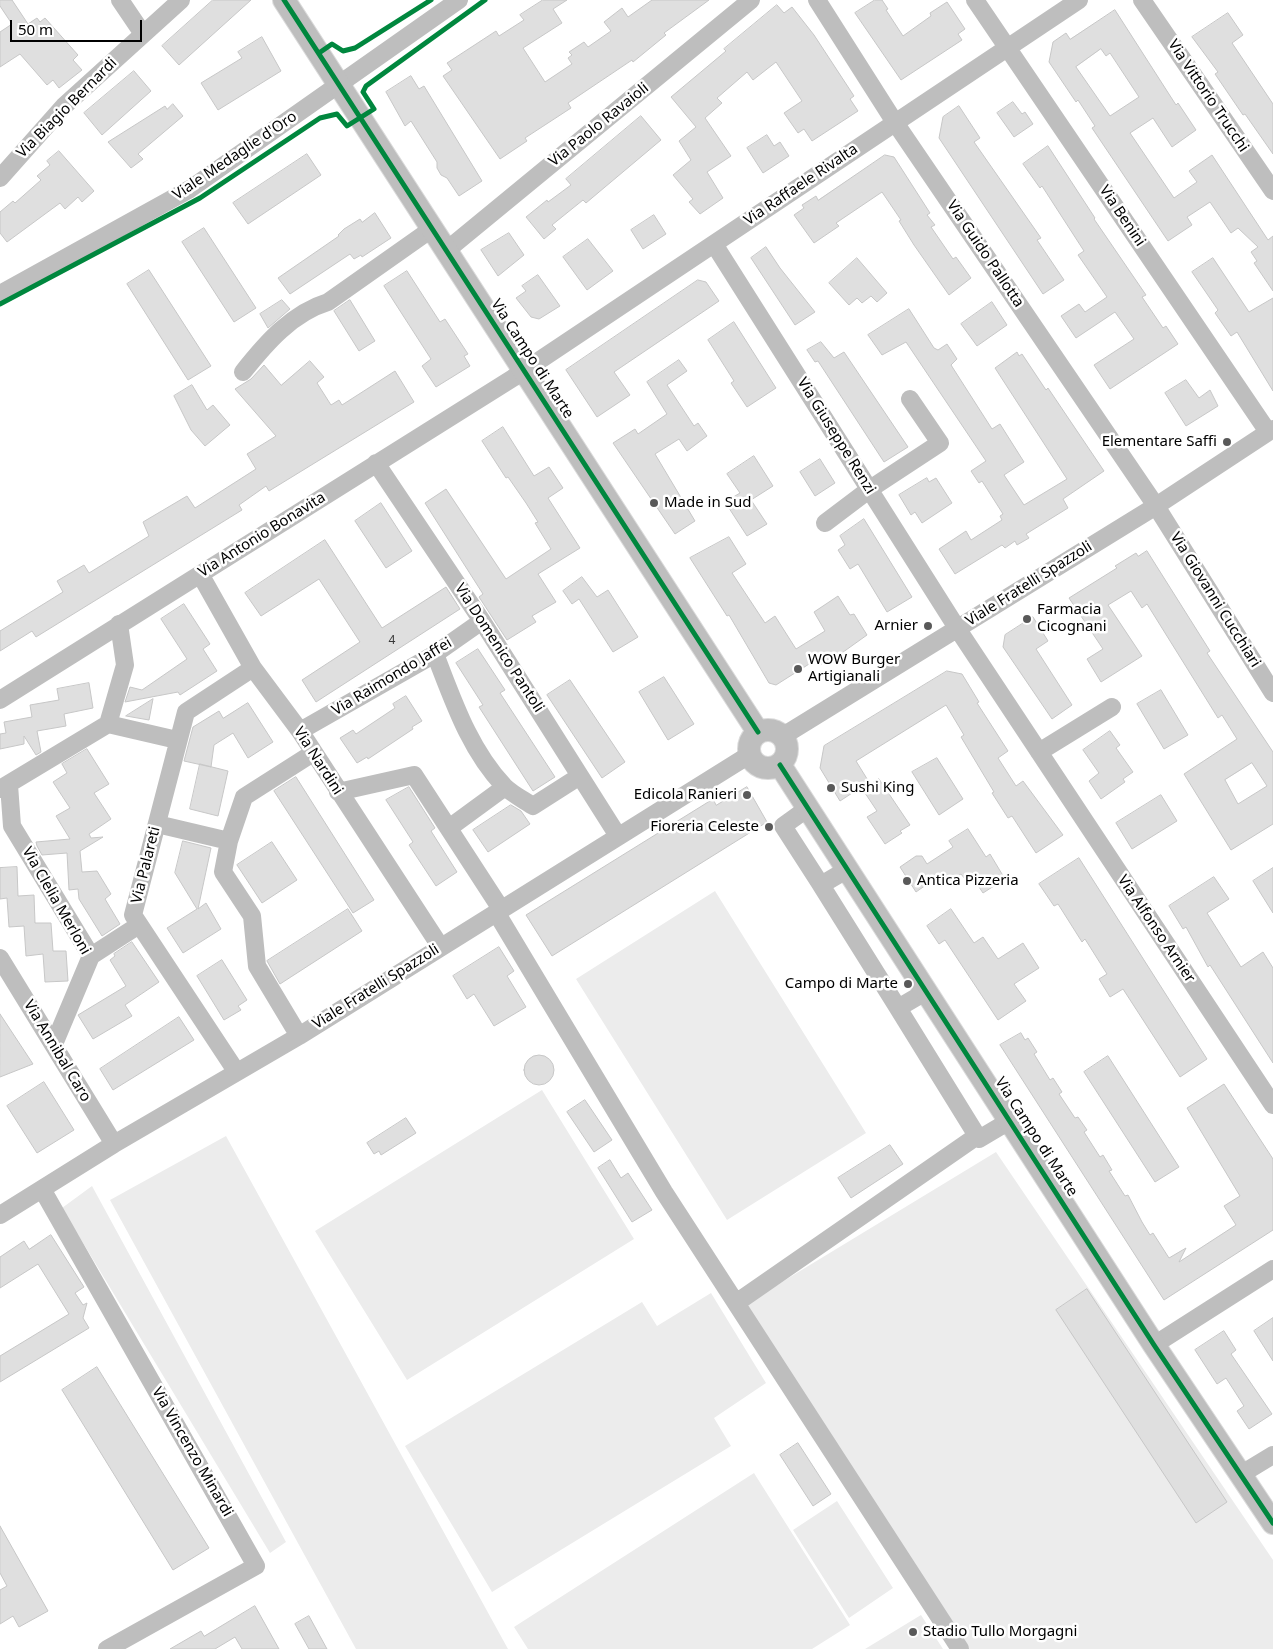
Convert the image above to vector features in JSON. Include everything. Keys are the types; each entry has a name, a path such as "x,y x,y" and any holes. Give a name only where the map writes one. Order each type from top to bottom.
{"main road":[{"name":"Via Campo di Marte","path":"284,0 758,732"},
{"path":"771,730 783,736 787,747 787,754 780,765 768,768 756,765 749,755 750,742 758,732 771,730"},
{"name":"Via Campo di Marte","path":"780,765 928,991 1154,1345 1273,1523"}],"street":[{"path":"120,0 143,34"},
{"name":"Via Biagio Bernardi","path":"0,178 64,106 181,0"},
{"name":"Viale Medaglie d'Oro","path":"0,294 190,189 459,0"},
{"name":"Via Paolo Ravaioli","path":"447,250 752,0"},
{"name":"Via Guido Pallotta","path":"817,0 894,121 1156,506"},
{"name":"Via Benini","path":"975,0 1270,430"},
{"name":"Via Raffaele Rivalta","path":"524,369 714,244 894,121 1079,0"},
{"name":"Via Vittorio Trucchi","path":"1142,0 1273,191"},
{"path":"243,372 270,340 309,308 328,302 432,228"},
{"name":"Via Giuseppe Renzi","path":"714,244 957,628"},
{"name":"Via Antonio Bonavita","path":"0,700 524,369"},
{"path":"825,523 870,489 940,443 910,399"},
{"name":"Viale Fratelli Spazzoli","path":"783,736 1156,506 1270,430"},
{"name":"Via Domenico Pantoli","path":"376,463 482,621 618,836"},
{"name":"Via Giovanni Cucchiari","path":"1156,506 1273,693"},
{"name":"Via Nardini","path":"200,574 253,668 300,732 440,946"},
{"name":"Via Raimondo Jaffei","path":"300,732 435,654 482,621"},
{"path":"119,624 125,665 108,724 177,740"},
{"name":"Via Alfonso Arnier","path":"957,628 1273,1105"},
{"path":"435,654 461,722 505,788 533,806 580,776"},
{"name":"Via Palareti","path":"236,1071 133,915 177,740 186,712 253,668"},
{"path":"1039,752 1112,707"},
{"name":"Via Clelia Merloni","path":"54,1044 92,956 12,826 4,787 108,724"},
{"path":"299,1036 257,966 252,916 223,872 229,841 244,797 313,753"},
{"name":"Viale Fratelli Spazzoli","path":"0,1215 114,1144 236,1071 299,1036 440,946 749,755"},
{"path":"338,792 414,775 449,828 499,911 664,1192 960,1649"},
{"path":"449,828 505,788"},
{"path":"808,808 783,826 977,1136 979,1139 1011,1120"},
{"path":"157,824 229,841"},
{"path":"820,885 848,869"},
{"path":"92,956 139,925"},
{"name":"Via Annibal Caro","path":"0,958 114,1144"},
{"path":"898,1008 928,991"},
{"path":"736,1303 977,1136"},
{"name":"Via Vincenzo Minardi","path":"42,1189 256,1566 106,1649"},
{"path":"1154,1345 1273,1269"},
{"path":"1240,1476 1273,1455"}],"shaded area":[{"path":"715,891 866,1133 727,1220 576,979"},
{"path":"542,1090 634,1239 407,1380 315,1231"},
{"path":"226,1136 508,1649 356,1649 110,1200"},
{"path":"996,1152 1273,1560 1273,1649 964,1649 744,1305"},
{"path":"92,1186 286,1542 270,1553 62,1208"},
{"path":"711,1293 766,1383 714,1418 731,1446 492,1592 405,1446 642,1302 657,1326"},
{"path":"754,1473 850,1625 812,1649 528,1649 514,1627"},
{"path":"837,1501 893,1588 849,1618 793,1530"},
{"name":"Stadio Tullo Morgagni","path":"921,1615 943,1649 865,1649"}],"building":[{"path":"0,0 12,0 28,24 37,18 40,22 45,18 78,55 73,60 82,70 59,88 53,80 47,85 20,54 0,67 0,32 12,24 0,6"},
{"path":"213,0 251,0 179,65 162,46"},
{"path":"543,0 567,0 553,9 562,23 523,48 545,82 572,64 568,58 572,55 569,52 584,42 588,47 611,31 604,22 622,8 628,17 652,0 709,0 664,33 666,35 633,62 632,60 568,103 571,108 525,138 527,141 500,159 443,76 452,70 447,63 496,31 499,36 524,20 520,15"},
{"path":"875,0 882,0 888,9 886,10 903,36 931,16 930,13 947,2 965,29 958,34 962,40 901,80 855,13"},
{"path":"777,5 784,13 792,7 814,35 854,96 850,99 858,111 812,141 804,129 798,133 784,113 802,101 776,62 753,80 747,72 717,98 722,103 705,118 731,156 707,172 723,198 700,214 689,202 693,199 673,175 691,160 679,141 696,127 671,97 726,51 724,49"},
{"path":"1115,10 1176,105 1178,103 1196,130 1172,147 1153,118 1130,133 1174,198 1197,182 1189,171 1212,155 1268,240 1273,236 1273,291 1254,263 1257,261 1251,252 1258,247 1238,228 1231,233 1210,202 1187,217 1192,225 1168,241 1092,128 1095,126 1078,100 1076,102 1049,62 1053,42 1066,33 1070,39","holes":["1101,49 1106,56 1110,53 1139,97 1110,116 1076,67"]},
{"path":"1228,13 1243,35 1232,43 1273,104 1273,154 1245,114 1243,115 1215,74 1218,72 1192,37"},
{"path":"262,37 281,71 218,110 201,83 242,58 238,52"},
{"path":"134,71 151,91 102,135 84,113"},
{"path":"411,76 419,89 424,86 482,181 459,196 447,178 441,175 437,168 437,162 411,121 405,126 386,92"},
{"path":"1013,102 1022,114 1025,112 1033,124 1014,137 997,113"},
{"path":"173,104 183,116 138,154 143,159 131,168 108,142 165,106 167,109"},
{"path":"959,106 980,138 974,142 1041,238 1037,240 1064,280 1043,294 939,138 943,117"},
{"path":"641,116 661,140 586,203 583,200 552,225 556,229 544,239 526,217 547,200 548,202 571,185 566,179"},
{"path":"767,135 774,146 780,142 789,156 763,173 747,148"},
{"path":"1048,146 1094,219 1146,295 1142,297 1163,328 1166,326 1178,344 1110,389 1094,365 1134,339 1115,312 1076,338 1061,316 1079,304 1085,312 1107,297 1078,255 1084,251 1042,186 1040,188 1023,164"},
{"path":"59,151 94,191 82,202 78,197 65,209 60,203 7,242 0,233 0,212 13,201 15,203 41,180 37,176 50,165 47,161"},
{"path":"307,154 321,175 248,224 233,203"},
{"path":"885,155 894,157 930,213 927,215 935,225 931,227 953,259 956,257 971,278 949,295 914,245 899,221 901,220 882,192 836,223 839,226 814,243 794,215 804,208 802,205 816,196 818,200"},
{"path":"375,213 391,238 362,257 361,255 354,259 350,254 290,294 278,278 339,236 344,229 360,219 362,222"},
{"path":"654,215 666,234 643,249 631,230"},
{"path":"204,228 256,308 234,322 182,242"},
{"path":"509,233 524,255 498,276 481,250"},
{"path":"588,239 613,271 587,290 563,257"},
{"path":"766,247 815,312 795,325 751,258"},
{"path":"857,258 887,293 877,302 871,296 862,303 857,298 849,305 829,283"},
{"path":"1213,258 1249,312 1273,298 1273,391 1237,332 1231,336 1215,313 1218,310 1192,272"},
{"path":"149,270 211,366 188,380 127,284"},
{"path":"407,271 440,322 445,319 468,354 464,356 470,366 436,387 422,366 431,359 384,286"},
{"path":"538,275 560,306 539,319 531,317 516,298 526,291 522,286"},
{"path":"698,280 706,282 719,301 614,372 630,395 597,417 566,370"},
{"path":"282,300 290,309 268,328 260,314"},
{"path":"350,300 375,341 359,351 334,311"},
{"path":"992,302 1007,325 977,346 961,324"},
{"path":"909,309 934,348 938,350 947,344 957,359 951,365 992,429 1000,424 1024,462 1004,475 1024,505 1067,479 995,368 1017,352 1019,356 1022,354 1046,390 1048,388 1104,471 1063,499 1068,508 1026,534 1029,538 1017,545 1015,541 1005,548 1002,545 955,574 939,549 966,531 971,540 1002,520 1000,516 1003,514 982,481 979,483 971,471 986,461 906,342 882,355 868,335"},
{"path":"734,322 776,388 747,407 731,383 734,381 708,340"},
{"path":"821,342 834,358 844,352 908,447 884,462 818,361 815,362 807,350"},
{"path":"679,360 687,371 667,385 694,426 698,423 707,436 687,451 679,439 655,454 695,521 675,534 613,443 635,429 638,434 667,414 647,382"},
{"path":"310,361 324,377 317,383 331,405 339,400 342,405 395,371 414,402 269,491 266,486 239,505 242,510 36,637 32,631 0,651 0,631 63,592 57,581 84,565 89,573 149,536 143,522 187,496 195,508 256,469 247,454 276,436 235,389 251,379 264,365 281,385"},
{"path":"1186,380 1199,398 1210,390 1218,406 1186,426 1165,393"},
{"path":"192,385 207,410 213,405 230,425 205,446 191,430 174,396"},
{"path":"503,427 534,476 549,467 563,488 548,498 580,548 538,574 556,602 532,616 536,622 507,640 479,597 483,594 425,503 446,489 506,579 551,549 535,523 538,522 526,503 508,477 506,478 482,441"},
{"path":"754,456 773,486 751,500 767,524 747,536 725,502 740,493 727,474"},
{"path":"820,459 835,483 815,496 800,472"},
{"path":"927,478 929,482 936,478 952,503 922,523 915,512 911,515 899,495"},
{"path":"381,503 412,551 386,568 355,521"},
{"path":"864,519 912,597 887,612 858,564 850,569 838,550 845,545 840,536"},
{"path":"729,537 746,564 732,573 765,623 775,616 796,649 825,631 814,612 838,596 850,615 854,614 867,635 832,660 831,658 820,665 817,659 776,685 769,683 729,615 727,616 690,558"},
{"path":"325,540 382,628 446,587 460,609 316,702 302,680 360,642 319,579 261,616 245,593"},
{"path":"1147,551 1210,651 1207,653 1273,752 1273,824 1231,850 1184,774 1237,739 1222,715 1218,718 1147,604 1142,608 1131,591 1108,605 1142,656 1101,682 1087,659 1103,649 1069,598 1117,568 1115,566 1136,553 1138,556","holes":["1252,763 1267,786 1238,804 1225,780"]},
{"path":"582,577 597,597 608,590 638,637 613,652 579,599 572,604 563,591"},
{"path":"184,604 210,644 203,649 217,671 180,695 178,692 125,702 130,687 142,690 187,659 161,619"},
{"path":"1033,617 1048,641 1036,649 1072,705 1052,719 1003,647 1005,635"},
{"path":"478,649 505,690 500,693 555,777 533,791 479,707 483,705 456,663"},
{"path":"947,671 962,674 979,702 977,703 1008,751 998,758 1016,786 1023,781 1063,835 1036,853 1012,816 1008,818 992,793 994,792 961,737 964,735 946,705 856,761 869,782 840,801 820,768 824,746"},
{"path":"664,677 694,724 668,740 639,692"},
{"path":"570,680 625,762 602,778 547,695"},
{"path":"89,683 93,708 64,714 66,726 37,731 41,752 36,755 24,736 24,744 0,749 0,734 6,733 4,722 32,717 30,705 59,700 57,689"},
{"path":"1161,690 1188,735 1164,749 1137,704"},
{"path":"406,696 422,721 368,759 367,757 357,763 340,738 353,730 356,734 395,708 393,704"},
{"path":"153,699 149,720 126,716"},
{"path":"248,703 273,742 248,758 233,733 214,745 211,767 184,761 193,727 219,711 223,718"},
{"path":"1110,731 1120,745 1116,748 1133,772 1123,779 1125,782 1101,799 1089,781 1099,773 1083,750"},
{"path":"87,749 109,784 94,793 111,819 89,834 91,838 103,837 80,851 82,872 97,871 111,894 105,899 120,924 102,936 79,899 78,889 69,890 67,853 42,855 36,842 70,839 56,816 70,808 53,782 67,773 62,764"},
{"path":"937,758 963,799 939,815 912,772"},
{"path":"200,764 228,771 218,816 190,809"},
{"path":"296,777 374,900 353,913 274,791"},
{"path":"879,779 910,825 900,831 902,833 885,844 867,817 877,811 863,790"},
{"path":"409,787 435,828 431,831 457,872 436,886 409,845 413,842 386,800"},
{"path":"747,787 767,822 552,956 526,915 713,799 716,805"},
{"path":"1161,795 1177,821 1132,849 1116,823"},
{"path":"511,805 521,811 530,824 488,852 473,830"},
{"path":"968,829 986,857 990,854 1005,879 983,893 971,875 965,879 961,874 941,886 936,878 916,892 900,867 916,856 922,856 927,864 953,847 949,841"},
{"path":"183,841 211,848 198,909 206,903 221,929 183,953 167,928 197,909 175,873"},
{"path":"272,842 297,880 262,903 237,865"},
{"path":"1079,858 1207,1059 1180,1077 1123,989 1110,997 1099,979 1107,974 1085,939 1082,942 1058,904 1054,906 1039,884"},
{"path":"17,867 18,896 34,895 35,923 51,923 53,951 66,951 68,981 45,982 43,954 26,956 24,926 9,927 7,898 0,899 0,868"},
{"path":"1273,868 1273,913 1253,881"},
{"path":"1214,877 1229,899 1207,913 1241,967 1263,952 1273,968 1273,1063 1210,965 1208,967 1186,927 1183,929 1169,906"},
{"path":"348,909 362,931 280,984 267,961"},
{"path":"951,909 974,943 983,937 998,959 1023,943 1039,968 1014,984 1026,1001 998,1020 945,940 939,944 927,926"},
{"path":"132,942 159,982 125,1005 132,1016 93,1039 78,1015 126,986 110,960 115,956 114,954"},
{"path":"499,947 514,971 507,976 526,1007 494,1026 474,994 467,999 453,976"},
{"path":"222,960 247,1000 238,1006 241,1010 224,1020 197,976"},
{"path":"0,1014 33,1064 0,1077"},
{"path":"179,1017 194,1040 113,1090 100,1069"},
{"path":"1021,1033 1025,1040 1028,1038 1037,1052 1034,1054 1050,1080 1053,1078 1062,1092 1059,1094 1075,1118 1078,1117 1087,1130 1084,1132 1100,1157 1103,1155 1112,1170 1109,1171 1125,1196 1128,1195 1150,1235 1153,1233 1169,1258 1186,1248 1179,1262 1236,1225 1224,1206 1240,1196 1187,1108 1224,1084 1273,1159 1273,1230 1164,1300 1000,1045"},
{"path":"539,1055 550,1059 554,1070 550,1081 539,1085 528,1081 524,1070 528,1059"},
{"path":"1108,1056 1179,1167 1155,1182 1084,1072"},
{"path":"44,1082 74,1130 37,1153 7,1106"},
{"path":"585,1100 612,1140 594,1152 567,1112"},
{"path":"406,1118 416,1133 381,1155 379,1151 374,1154 367,1143"},
{"path":"890,1145 903,1164 851,1198 838,1178"},
{"path":"610,1160 621,1178 628,1173 652,1210 632,1222 598,1168"},
{"path":"51,1235 84,1287 75,1293 83,1305 87,1303 83,1318 89,1328 0,1382 0,1356 69,1314 38,1264 0,1288 0,1257 24,1241 29,1249"},
{"path":"1087,1289 1227,1502 1196,1523 1056,1310"},
{"path":"1273,1318 1273,1361 1254,1331"},
{"path":"1224,1331 1236,1350 1231,1354 1272,1414 1249,1429 1237,1411 1244,1406 1226,1378 1217,1384 1195,1350"},
{"path":"97,1367 209,1548 173,1570 62,1390"},
{"path":"798,1443 831,1494 813,1506 780,1455"},
{"path":"0,1526 48,1611 19,1627 13,1616 0,1624 0,1590 7,1586 0,1573"},
{"path":"255,1606 279,1649 242,1649 235,1637 215,1649 170,1649 201,1631 204,1636"},
{"path":"309,1616 327,1649 309,1649 295,1624"}],"cycle path":[{"path":"284,0 758,732"},
{"path":"319,53 332,44 343,51 355,48 431,0"},
{"path":"0,304 200,198 320,118 337,114 347,126 374,109 363,92 366,86 485,0"},
{"path":"780,765 1154,1345 1273,1523"}],"place":[{"name":"Elementare Saffi","path":"1227,442"},
{"name":"Made in Sud","path":"654,503"},
{"name":"Farmacia Cicognani","path":"1027,619"},
{"name":"Arnier","path":"928,626"},
{"name":"WOW Burger Artigianali","path":"798,669"},
{"name":"Sushi King","path":"831,788"},
{"name":"Edicola Ranieri","path":"747,795"},
{"name":"Fioreria Celeste","path":"769,827"},
{"name":"Antica Pizzeria","path":"907,881"},
{"name":"Campo di Marte","path":"908,984"},
{"name":"Stadio Tullo Morgagni","path":"913,1632"}]}
